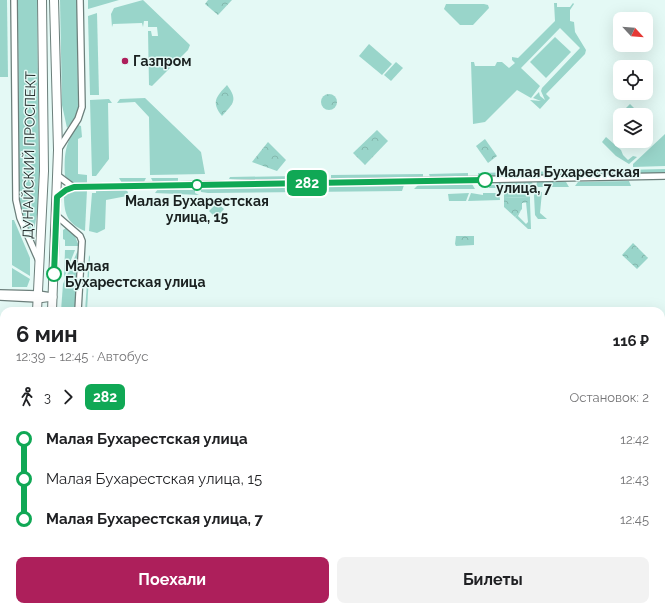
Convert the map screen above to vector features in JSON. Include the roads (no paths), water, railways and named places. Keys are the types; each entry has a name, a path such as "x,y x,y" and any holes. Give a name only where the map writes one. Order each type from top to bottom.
{"main road":[{"name":"ДУНАЙСКИЙ ПРОСПЕКТ","path":"37,307 44,171 42,0"},
{"name":"ДУНАЙСКИЙ ПРОСПЕКТ","path":"52,307 58,150 54,0"}],"street":[{"path":"14,0 16,200 20,218 40,263"},
{"path":"58,150 78,119 82,107 80,0"},
{"path":"57,175 64,182 74,187"},
{"path":"57,197 66,190 74,187 665,176"},
{"path":"56,216 80,236 82,241 78,307"},
{"path":"0,292 53,297"},
{"path":"0,297 38,296"}],"place":[{"name":"Газпром","path":"125,61"},
{"name":"Малая Бухарестская улица, 7","path":"485,180"},
{"name":"Малая Бухарестская улица, 15","path":"197,185"},
{"name":"Малая Бухарестская улица","path":"54,274"}]}
